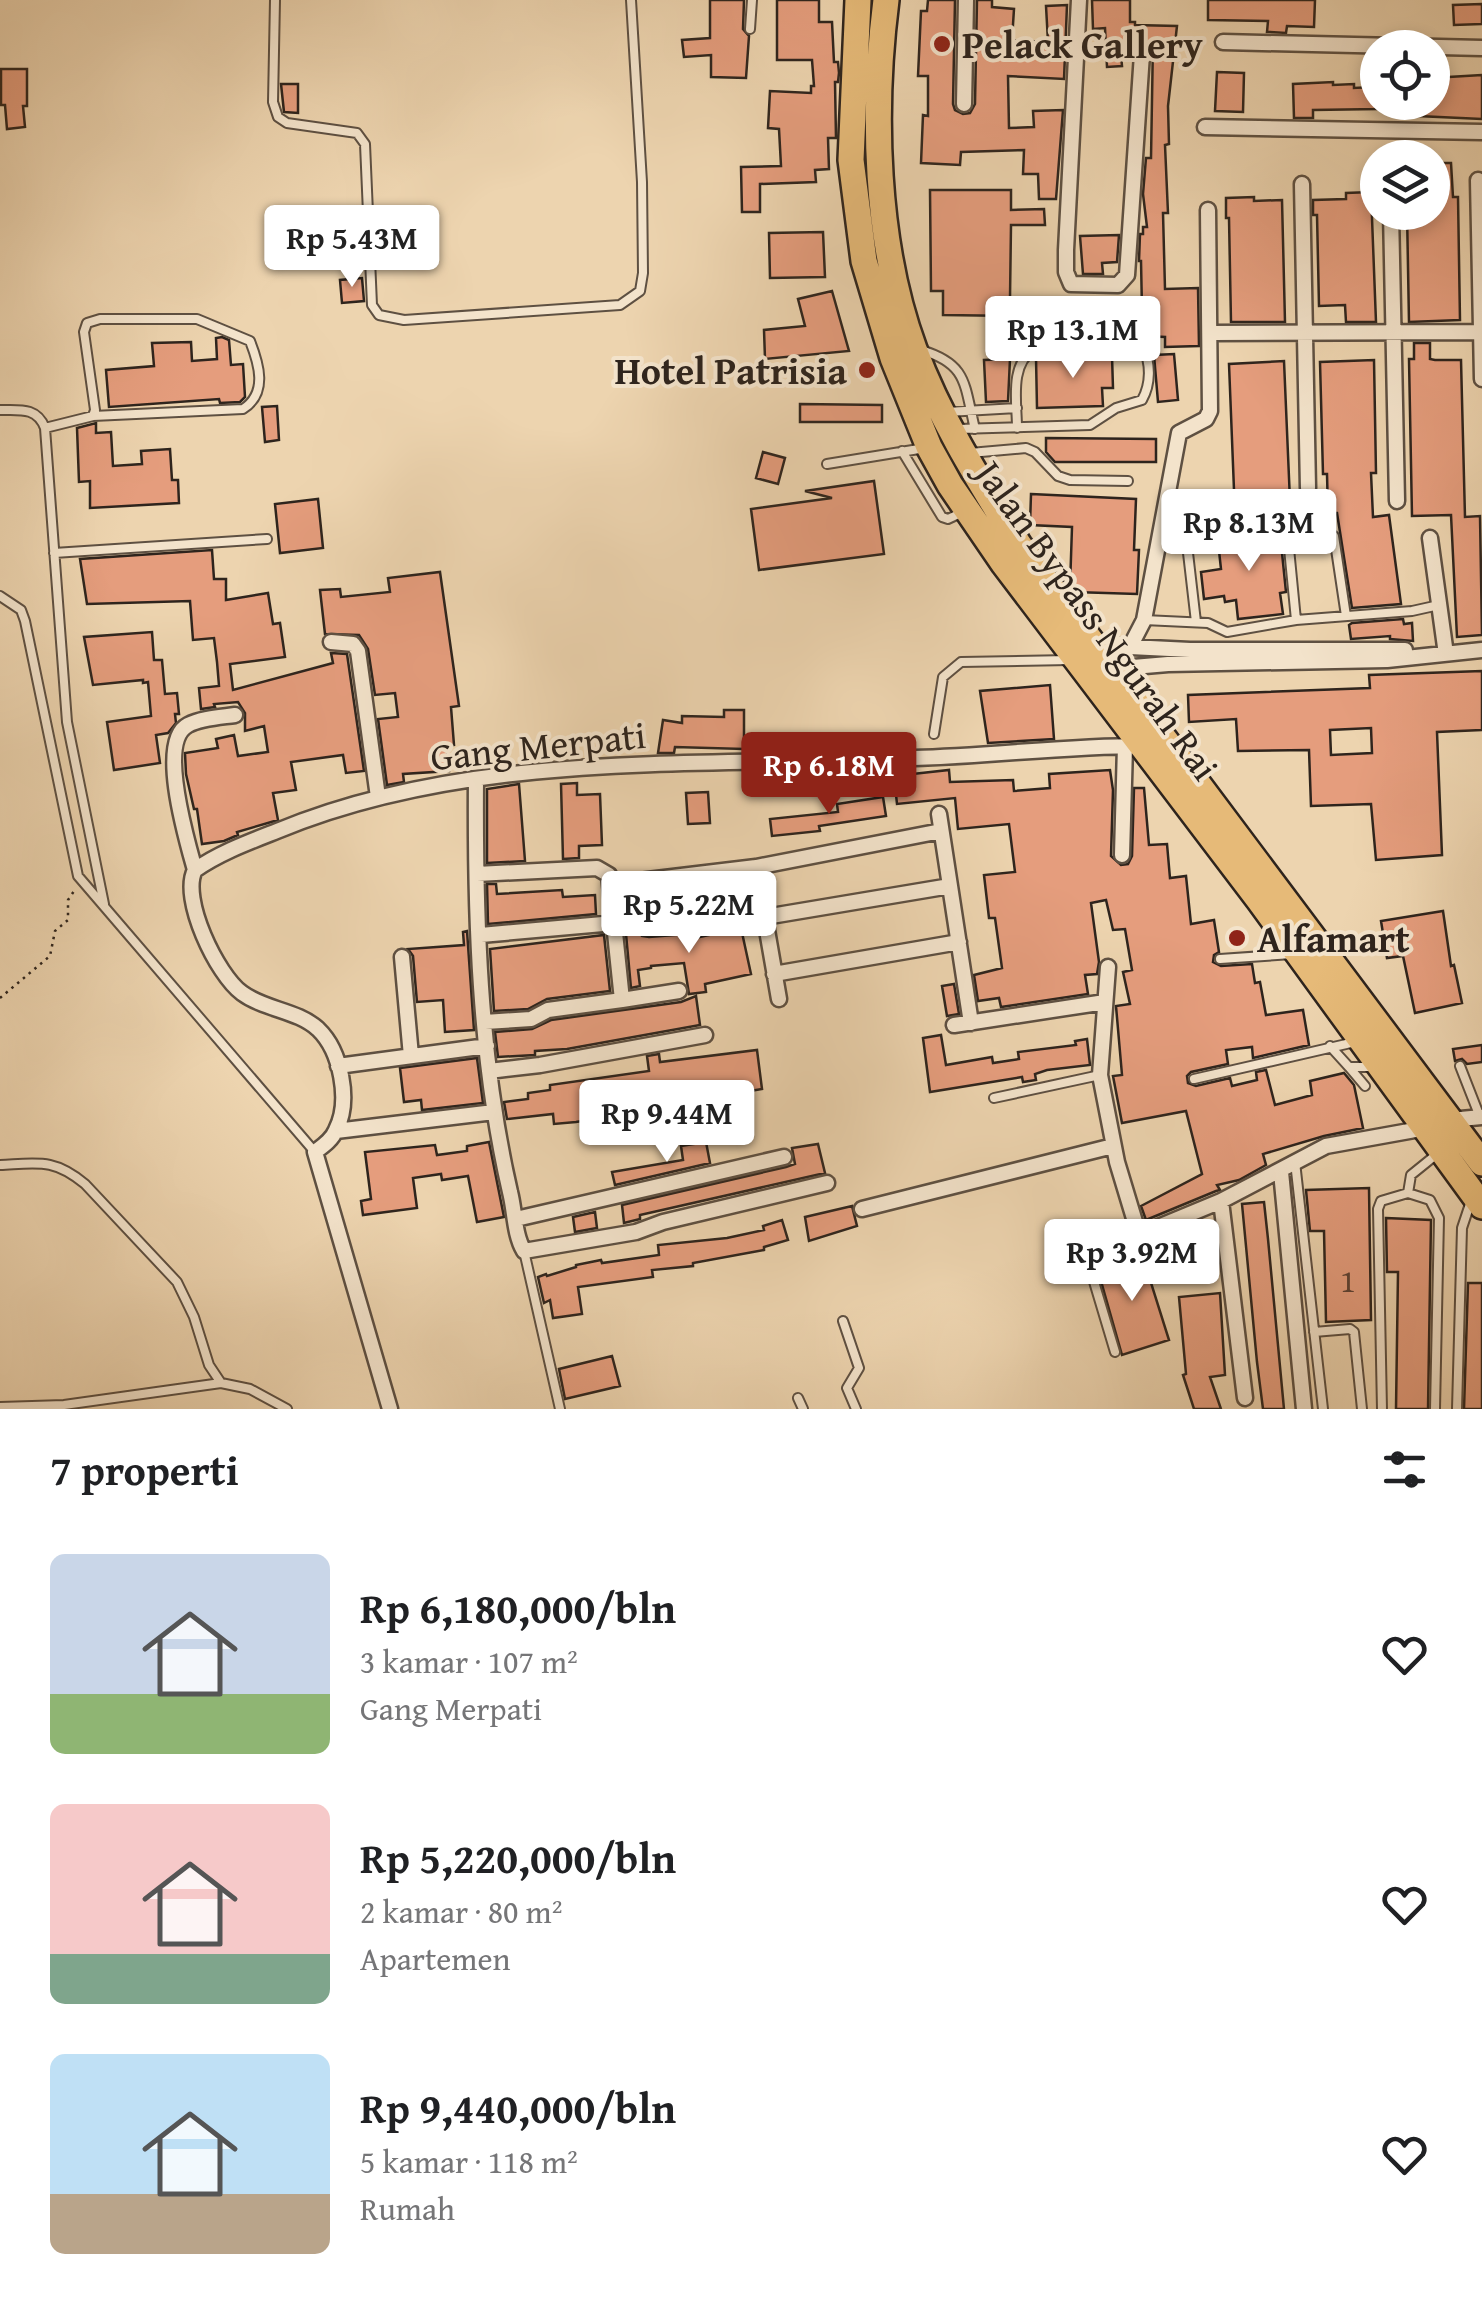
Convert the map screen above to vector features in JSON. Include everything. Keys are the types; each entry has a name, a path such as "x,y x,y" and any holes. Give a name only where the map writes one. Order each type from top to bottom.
{"highway":[{"name":"Jalan Bypass Ngurah Rai","path":"858,0 851,160 864,261 892,358 930,447 967,510 1085,652 1110,668 1266,894 1438,1124 1441,1151 1478,1200"},
{"name":"Jalan Bypass Ngurah Rai","path":"886,0 881,40 882,194 890,258 914,348 957,424 963,453 1085,652 1134,746 1266,894 1296,954 1359,1041 1372,1076 1438,1124 1482,1163"}],"street":[{"path":"964,104 966,0"},
{"path":"1079,0 1066,250 1066,272 1071,284 1118,285 1127,275 1142,54"},
{"path":"1223,42 1482,48"},
{"path":"1205,128 1482,132"},
{"path":"1478,180 1482,379"},
{"path":"1302,184 1308,488"},
{"path":"1130,646 1144,620 1179,433 1206,419 1210,411 1208,210"},
{"path":"1391,230 1397,500"},
{"path":"1211,334 1481,332"},
{"path":"1430,538 1445,647"},
{"path":"331,642 353,644 358,650 378,798"},
{"path":"1085,652 1130,646 1284,651 1445,647 1482,642"},
{"path":"1110,668 1387,660 1482,650"},
{"path":"236,715 189,724 172,747 194,870 189,880 198,920 224,975 241,992 315,1026 330,1044 338,1066 342,1104 336,1131 315,1152 390,1409"},
{"path":"1122,855 1134,746"},
{"name":"Gang Merpati","path":"194,870 315,815 476,779 625,766 916,758 1134,746"},
{"path":"476,779 476,874 488,1070 516,1233 524,1251 640,1231 676,1218 827,1183"},
{"path":"939,814 970,1023"},
{"path":"630,882 756,867 941,831"},
{"path":"756,867 778,999"},
{"path":"476,874 596,868 609,875 622,1000"},
{"path":"765,917 950,886"},
{"path":"481,935 614,923"},
{"path":"774,974 959,942"},
{"path":"402,957 411,1056"},
{"path":"1108,967 1100,1074 1113,1146 1139,1235 1221,1201 1341,1142 1481,1117"},
{"path":"486,1022 531,1018 548,1010 679,991"},
{"path":"954,1025 1104,1002"},
{"path":"488,1070 705,1035"},
{"path":"338,1066 488,1046"},
{"path":"336,1131 494,1112"},
{"path":"862,1210 1113,1146"},
{"path":"516,1219 784,1157"},
{"path":"1280,1172 1304,1409"},
{"path":"1221,1201 1245,1398"}],"lane":[{"path":"275,0 273,102 278,116 287,123 357,133 365,144 372,305 379,315 404,320 620,305 640,291 644,273 642,182 631,0"},
{"path":"750,29 752,0"},
{"path":"45,428 93,416 243,410 251,404 261,375 250,341 197,320 100,319 86,323 84,332 96,410 93,416"},
{"path":"957,424 1017,428 1090,424 1116,408 1142,400 1149,376 1143,348 1134,345 1034,350 1023,356 1017,371 1017,428"},
{"path":"914,348 947,358 958,368 971,411"},
{"path":"957,424 971,411 1017,408"},
{"path":"0,410 32,412 45,428 67,722 104,908"},
{"path":"957,424 971,411"},
{"path":"827,464 930,447"},
{"path":"963,453 1026,448 1058,476 1070,480 1128,481"},
{"path":"902,451 942,518 954,518 967,510"},
{"path":"1160,527 1281,522 1287,534 1296,620"},
{"path":"1185,527 1196,622"},
{"path":"1287,534 1323,530 1334,536 1346,616"},
{"path":"54,554 267,539"},
{"path":"0,596 21,610 25,622 74,864 85,887 315,1152"},
{"path":"1144,620 1208,623 1227,632 1296,620 1412,611 1440,605"},
{"path":"934,734 943,677 961,662 1085,652"},
{"path":"1220,959 1296,954"},
{"path":"1194,1079 1359,1041"},
{"path":"1330,1046 1348,1068 1372,1076"},
{"path":"1460,1066 1481,1117"},
{"path":"1348,1068 1372,1076"},
{"path":"994,1098 1100,1074"},
{"path":"1408,1193 1411,1175 1441,1151"},
{"path":"0,1165 48,1162 68,1170 85,1184 177,1282 194,1317 208,1364 222,1382"},
{"path":"1295,1162 1322,1409"},
{"path":"1382,1409 1378,1209 1381,1202 1408,1193 1430,1200 1439,1218 1435,1409"},
{"path":"1457,1409 1462,1228 1478,1200"},
{"path":"1115,1352 1088,1265 1139,1235"},
{"path":"524,1251 560,1409"},
{"path":"843,1321 859,1368 847,1388 856,1409"},
{"path":"1314,1332 1354,1332 1362,1409"},
{"path":"0,1407 64,1405 222,1382 250,1389 287,1409"},
{"path":"798,1398 802,1409"}],"path":[{"path":"0,998 50,956 55,932 68,920 68,900 74,890 85,887"}],"building":[{"path":"710,0 744,0 743,29 749,36 746,78 711,77 711,55 684,57 682,40 710,38"},
{"path":"777,0 819,0 819,22 832,22 834,62 838,62 839,73 835,82 836,138 828,138 829,169 815,170 816,182 760,184 760,212 742,212 741,167 781,166 779,129 768,128 770,91 811,93 814,86 812,60 777,60"},
{"path":"928,0 955,0 953,104 963,114 970,113 975,104 977,0 992,0 992,7 1014,9 1012,40 1048,42 1046,6 1067,5 1064,79 1008,76 1009,128 1034,127 1033,111 1063,110 1056,199 1039,199 1038,174 1023,174 1024,150 961,152 960,165 921,163 923,115 928,116 928,76 918,76 921,11 927,11"},
{"path":"1092,0 1130,0 1130,22 1135,25 1177,26 1168,106 1169,144 1165,145 1165,289 1198,288 1199,346 1165,347 1165,337 1081,333 1081,327 1016,322 1016,316 943,315 943,291 931,291 930,190 1011,190 1011,210 1044,209 1045,225 1011,225 1010,298 1097,302 1097,310 1142,310 1140,234 1147,227 1143,194 1146,158 1151,158 1153,42 1120,43 1122,66 1107,67 1105,28 1093,29"},
{"path":"1208,0 1315,0 1314,27 1287,26 1286,33 1267,32 1268,21 1208,20"},
{"path":"1482,4 1482,24 1454,25 1453,5"},
{"path":"1,69 27,69 25,127 7,129 5,105 1,105"},
{"path":"1217,72 1244,73 1243,112 1215,111"},
{"path":"1482,75 1482,119 1450,118 1450,77"},
{"path":"281,84 298,84 298,113 284,112"},
{"path":"1293,84 1354,84 1354,88 1360,88 1360,109 1313,110 1313,118 1294,118"},
{"path":"1451,163 1453,197 1458,197 1460,320 1409,322 1407,230 1450,230"},
{"path":"1360,192 1360,230 1372,230 1376,322 1346,322 1345,305 1319,306 1317,215 1313,215 1313,200 1346,199 1346,193"},
{"path":"1254,197 1254,201 1282,200 1285,322 1231,322 1226,198"},
{"path":"823,232 825,277 770,278 769,233"},
{"path":"1119,235 1117,262 1102,263 1103,274 1083,274 1080,236"},
{"path":"362,278 364,301 342,303 340,280"},
{"path":"832,291 849,351 765,359 764,330 805,326 798,299"},
{"path":"216,338 229,340 231,365 243,364 245,397 240,402 220,403 219,399 109,407 106,370 154,366 152,343 191,342 192,361 217,359"},
{"path":"1414,343 1430,343 1430,359 1461,360 1465,517 1480,516 1482,635 1457,637 1451,515 1412,516 1409,359 1414,359"},
{"path":"1174,354 1178,400 1158,402 1154,355"},
{"path":"1112,356 1113,388 1102,388 1103,406 1037,408 1036,358"},
{"path":"1010,359 1008,401 986,402 984,360"},
{"path":"1374,360 1373,517 1389,515 1401,604 1352,608 1337,513 1328,513 1320,362"},
{"path":"1284,361 1290,501 1270,501 1271,513 1235,515 1229,364"},
{"path":"800,404 882,405 882,422 800,422"},
{"path":"277,406 279,440 265,442 262,407"},
{"path":"96,423 96,433 111,432 113,466 142,464 141,451 170,449 172,480 178,480 179,503 90,508 90,481 79,482 77,428"},
{"path":"1046,438 1156,439 1156,462 1055,462 1046,452"},
{"path":"763,452 785,458 778,484 756,478"},
{"path":"874,481 884,554 759,570 751,509 832,498 805,491"},
{"path":"1031,494 1136,499 1137,594 1074,592 1070,587 1072,527 1030,525"},
{"path":"318,499 323,548 280,553 275,504"},
{"path":"1271,528 1275,544 1281,543 1286,592 1280,593 1283,614 1238,619 1236,600 1225,602 1224,596 1204,599 1201,572 1221,569 1219,551 1230,550 1228,530"},
{"path":"212,550 214,579 226,579 226,600 268,593 273,624 280,623 285,657 230,664 233,690 333,663 331,653 347,654 364,771 346,773 343,755 291,762 296,790 273,793 278,820 237,832 238,835 224,841 202,844 185,753 218,748 216,739 234,735 238,756 268,752 264,726 245,731 245,713 238,702 201,709 199,688 219,686 217,662 214,638 193,640 190,601 87,604 80,559"},
{"path":"440,572 459,706 451,707 454,745 447,746 449,771 403,774 404,782 387,785 378,719 398,717 395,693 375,695 368,649 359,635 325,634 320,590 340,589 341,597 390,592 388,578"},
{"path":"1403,619 1404,624 1412,623 1413,641 1390,636 1351,639 1352,623"},
{"path":"152,632 154,660 162,660 165,694 177,693 179,714 175,714 176,723 168,733 156,735 160,763 114,770 107,722 151,716 148,682 93,685 84,637"},
{"path":"1482,671 1482,730 1437,732 1442,855 1376,860 1371,804 1311,806 1309,750 1238,751 1236,719 1189,722 1188,695 1370,688 1369,675","holes":["1371,728 1372,753 1331,755 1330,730"]},
{"path":"1050,685 1054,739 988,743 980,691"},
{"path":"724,710 744,710 744,749 675,747 674,753 658,753 663,720 682,723 682,716 724,717"},
{"path":"949,770 950,782 1013,780 1014,791 1050,788 1049,774 1110,770 1111,856 1121,865 1128,864 1132,856 1134,788 1144,788 1149,845 1167,844 1170,878 1186,876 1191,924 1214,920 1219,952 1213,962 1221,966 1252,964 1266,1015 1303,1010 1309,1045 1253,1058 1252,1047 1226,1050 1228,1064 1191,1072 1188,1083 1196,1086 1230,1078 1232,1086 1257,1080 1256,1072 1266,1070 1275,1105 1312,1095 1310,1081 1344,1073 1354,1085 1363,1128 1263,1154 1266,1165 1239,1180 1217,1185 1220,1190 1146,1220 1141,1206 1202,1174 1186,1111 1122,1123 1113,1076 1122,1075 1116,1006 1130,1004 1123,972 1132,970 1125,929 1113,930 1106,900 1091,903 1099,962 1097,974 1085,975 1088,994 1001,1007 999,998 978,1001 974,975 1002,968 995,918 989,918 984,875 1015,872 1009,824 958,829 955,798 897,804 894,776"},
{"path":"577,783 577,795 600,794 602,845 579,846 579,858 563,859 561,784"},
{"path":"519,784 525,861 487,863 487,789"},
{"path":"708,792 710,823 688,824 686,793"},
{"path":"883,797 886,816 819,826 820,831 772,836 770,819 838,812 837,804"},
{"path":"487,884 496,884 497,894 562,890 563,897 595,895 596,914 488,924"},
{"path":"1443,911 1451,966 1454,965 1462,1003 1415,1013 1403,956 1387,958 1381,921"},
{"path":"641,921 642,936 649,937 700,933 700,937 741,928 751,974 705,984 706,992 689,994 684,963 651,966 638,970 640,986 631,988 625,923"},
{"path":"467,931 474,1030 445,1032 443,1000 417,1002 413,956 408,949 464,945 463,932"},
{"path":"604,935 610,991 547,999 528,1009 494,1011 490,949"},
{"path":"954,984 959,1014 947,1016 942,986"},
{"path":"696,996 700,1025 567,1049 535,1051 535,1055 498,1057 495,1032 532,1029 551,1020 681,1002"},
{"path":"941,1035 946,1065 992,1057 993,1063 1019,1059 1018,1052 1076,1045 1075,1041 1087,1039 1090,1065 1047,1070 1035,1074 1036,1080 1023,1082 1022,1077 930,1092 923,1038"},
{"path":"1482,1045 1482,1062 1455,1061 1453,1049"},
{"path":"757,1050 762,1089 674,1104 674,1100 642,1104 642,1111 576,1122 554,1124 553,1114 507,1119 504,1102 528,1099 528,1093 550,1090 550,1085 649,1071 647,1056 659,1054 660,1062"},
{"path":"477,1058 483,1103 422,1110 421,1100 404,1102 400,1068"},
{"path":"489,1142 504,1217 477,1222 468,1176 442,1180 441,1174 413,1178 417,1208 363,1215 361,1201 371,1199 365,1152 435,1145 437,1155 467,1151 467,1146"},
{"path":"706,1142 710,1163 615,1185 612,1172 683,1160 681,1146"},
{"path":"818,1144 825,1173 640,1215 640,1219 624,1223 622,1205 786,1167 795,1164 792,1148"},
{"path":"1369,1188 1371,1320 1326,1322 1324,1231 1310,1231 1306,1190"},
{"path":"1264,1202 1284,1409 1263,1409 1257,1362 1242,1204"},
{"path":"852,1206 857,1226 809,1241 805,1217"},
{"path":"595,1212 597,1228 575,1232 573,1217"},
{"path":"1386,1218 1431,1220 1428,1409 1396,1409 1398,1272 1387,1272"},
{"path":"782,1220 788,1240 764,1250 693,1266 652,1270 653,1277 578,1287 582,1314 553,1318 550,1300 544,1303 538,1277 546,1274 601,1260 602,1263 659,1255 658,1245 727,1238 764,1230 763,1226"},
{"path":"1200,1221 1212,1250 1172,1266 1161,1238"},
{"path":"1141,1251 1169,1340 1122,1355 1097,1267"},
{"path":"1468,1283 1482,1283 1482,1409 1464,1409"},
{"path":"1220,1293 1225,1375 1210,1377 1221,1409 1194,1409 1183,1375 1186,1374 1179,1297"},
{"path":"612,1356 620,1386 565,1399 559,1369"}],"place":[{"name":"Pelack Gallery","path":"942,44"},
{"name":"Hotel Patrisia","path":"867,370"},
{"name":"Alfamart","path":"1237,938"}]}
